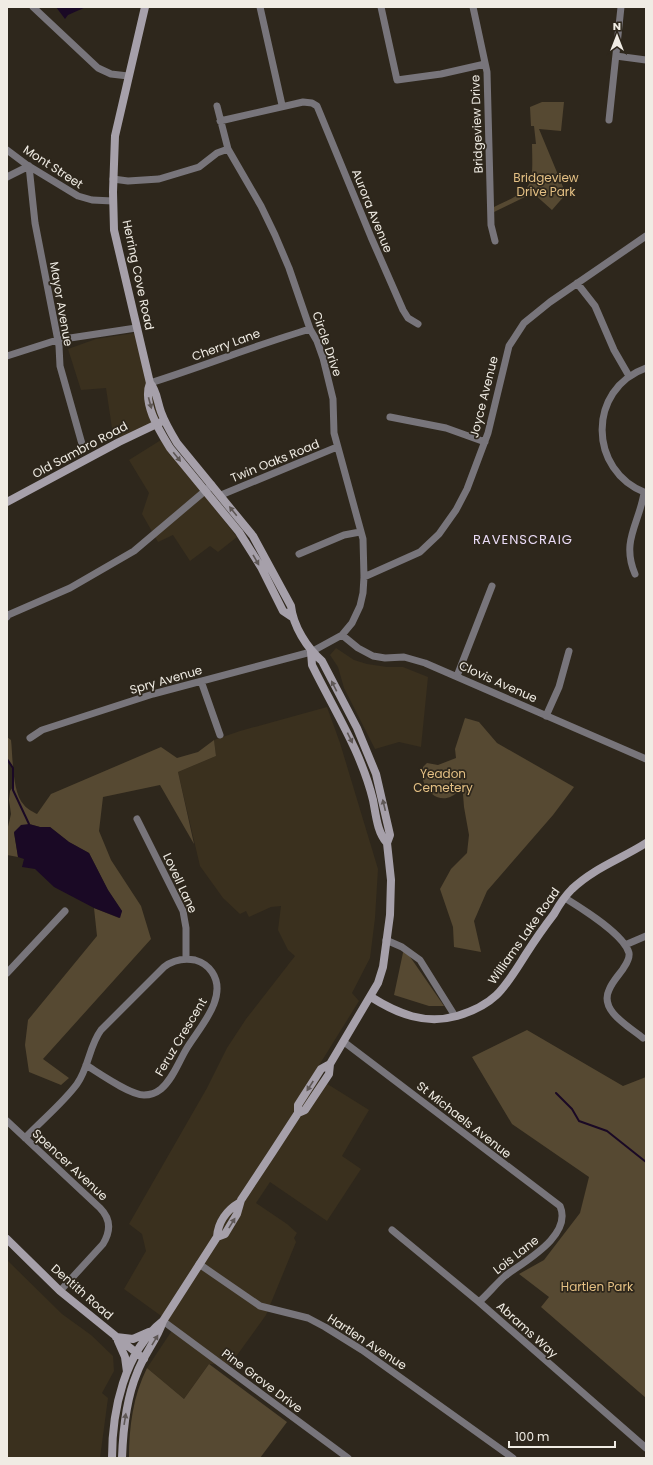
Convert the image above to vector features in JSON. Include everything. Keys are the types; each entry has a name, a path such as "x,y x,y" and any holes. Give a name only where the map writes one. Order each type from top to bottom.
{"main road":[{"name":"Herring Cove Road","path":"145,7 115,136 112,179 114,230 136,328 150,383 155,389 165,420 177,443 221,496 259,546 291,606 292,617"},
{"name":"Herring Cove Road","path":"122,1458 124,1432 134,1381 144,1359 159,1335 163,1320 217,1237 218,1228 230,1209 239,1203 298,1113 305,1110 329,1074 330,1064 378,984 383,967 391,880 387,843 381,836 372,798 356,750 312,665 312,652 292,617 284,611 258,562 239,532 170,448 156,424 147,391 150,383"},
{"name":"Old Sambro Road","path":"7,502 119,442 165,420"},
{"name":"Williams Lake Road","path":"371,997 395,1011 414,1017 432,1020 455,1016 478,1008 502,991 564,898 571,890 594,871 646,843"},
{"name":"Dentith Road","path":"7,1239 60,1291 144,1359"},
{"name":"Herring Cove Road","path":"112,1458 116,1411 127,1373 150,1330 163,1320"},
{"path":"115,1337 133,1339 140,1338 150,1330"},
{"path":"115,1337 125,1357 127,1373"}],"street":[{"path":"33,7 98,68 111,74 128,76"},
{"path":"220,121 282,105 260,7"},
{"path":"381,7 397,80 441,74 485,64"},
{"name":"Bridgeview Drive","path":"473,7 487,72 491,225 495,241"},
{"path":"609,120 621,7"},
{"path":"616,56 646,60"},
{"name":"Aurora Avenue","path":"282,105 303,102 312,103 317,106 403,310 408,318 418,324"},
{"name":"Circle Drive","path":"217,106 228,149 261,206 275,235 289,268 310,329 317,341 323,358 333,399 334,433 337,447 363,539 364,577 360,606 352,623 342,635 312,652"},
{"path":"112,179 128,181 159,179 198,167 217,154 228,149"},
{"name":"Mont Street","path":"7,150 29,166 80,197 113,201"},
{"path":"7,177 29,166"},
{"name":"Mayor Avenue","path":"29,166 35,223 57,340 60,366 82,444"},
{"name":"Joyce Avenue","path":"364,577 415,555 439,534 456,510 467,489 485,442 504,358 515,334 528,318 646,236"},
{"path":"577,283 595,306 614,350 629,376"},
{"path":"7,356 57,340 136,328"},
{"name":"Cherry Lane","path":"150,383 202,366 257,345 310,329"},
{"path":"635,574 630,559 630,538 645,493 629,485 617,473 608,459 602,439 602,420 607,406 617,387 629,376 646,368"},
{"path":"390,417 446,428 485,442"},
{"name":"Twin Oaks Road","path":"221,496 337,447"},
{"path":"7,617 8,615 70,588 134,552 212,485"},
{"path":"300,554 344,535 360,532"},
{"path":"457,676 492,586"},
{"name":"Clovis Avenue","path":"342,635 358,648 373,656 414,659 457,676 646,759"},
{"path":"546,716 559,687 569,651"},
{"name":"Spry Avenue","path":"30,738 42,730 153,694 312,652"},
{"path":"201,682 220,734"},
{"name":"Lovell Lane","path":"137,819 185,917 187,933 186,959"},
{"path":"564,898 604,924 625,945 628,952 628,959 610,989 607,1001 613,1013 643,1038"},
{"path":"7,973 65,911"},
{"path":"625,945 646,936"},
{"path":"386,940 402,947 420,960 455,1016"},
{"path":"25,1138 77,1084 86,1065 94,1042 106,1024 164,967 172,962 186,959"},
{"name":"Feruz Crescent","path":"86,1065 126,1090 137,1094 151,1094 162,1088 173,1073 215,1001 217,987 212,972 201,963 186,959"},
{"name":"St Michaels Avenue","path":"344,1042 560,1206 562,1221"},
{"name":"Spencer Avenue","path":"7,1120 102,1210 108,1221 109,1230 104,1244 60,1291"},
{"name":"Lois Lane","path":"480,1302 504,1277 540,1252 550,1242 562,1221"},
{"name":"Abrams Way","path":"392,1230 480,1302 646,1448"},
{"name":"Hartlen Avenue","path":"199,1264 251,1302 260,1306 308,1318 325,1327 375,1359 513,1458"},
{"name":"Pine Grove Drive","path":"163,1320 348,1458"}],"shaded area":[{"path":"56,7 86,7 68,15 65,19"},
{"path":"135,333 161,422 123,442 112,428 106,388 81,390 68,349 96,339"},
{"path":"161,440 237,537 218,552 210,546 190,561 173,535 158,542 142,514 149,493 129,460"},
{"path":"336,648 354,660 367,664 387,667 403,667 428,677 421,747 399,742 375,749 344,688 338,667 330,655"},
{"path":"327,707 340,743 378,869 375,918 370,958 352,993 359,1001 313,1075 369,1110 342,1156 361,1169 327,1221 270,1182 256,1203 287,1224 297,1233 294,1238 296,1242 266,1315 230,1365 209,1364 184,1399 147,1368 175,1326 124,1289 146,1251 142,1234 129,1224 207,1088 227,1048 246,1019 295,956 288,950 278,930 281,906 271,907 249,917 246,911 240,914 223,898 200,866 178,772 216,756 214,740 240,731"},
{"path":"29,824 40,827 50,827 69,842 89,853 108,890 122,911 120,918 94,908 54,887 35,869 22,867 24,859 18,857 14,832 21,825"},
{"path":"7,1260 62,1314 91,1335 113,1356 114,1371 102,1393 108,1398 100,1458 7,1458"}],"green space":[{"name":"Bridgeview Drive Park","path":"542,102 564,102 561,131 539,129 566,194 552,210 533,193 494,212 494,207 524,191 531,179 532,144 536,144 534,126 531,126 530,107"},
{"name":"Yeadon Cemetery","path":"465,718 479,722 497,743 574,787 553,815 487,891 474,921 481,952 454,947 453,927 440,889 451,869 467,853 469,835 464,807 462,782 459,790 454,795 439,798 430,793 424,783 423,777 423,767 427,763 438,765 456,758 455,749"},
{"path":"7,737 11,740 17,792 25,806 37,814 51,794 161,747 177,758 198,752 214,740 216,756 178,772 194,844 160,785 103,797 99,831 111,860 141,906 151,939 43,1059 69,1078 61,1085 29,1072 25,1045 28,1020 97,936 94,908 119,918 122,911 108,890 89,853 69,842 50,827 40,827 29,824 14,833 18,857 7,855 7,831 11,814 9,800 10,791 13,787 12,765 7,761"},
{"path":"404,948 444,1006 429,1006 394,995"},
{"name":"Hartlen Park","path":"527,1030 623,1086 646,1077 646,1398 541,1307 549,1297 519,1274 544,1260 580,1213 589,1177 512,1124 472,1057"},
{"path":"209,1364 287,1422 260,1458 129,1458 130,1435 135,1401 147,1368 184,1399"}],"waterway":[{"path":"7,759 13,768 13,790 29,824"},
{"path":"556,1093 572,1109 579,1121 607,1131 646,1162"}],"district":[{"name":"RAVENSCRAIG","path":"523,539"}]}
